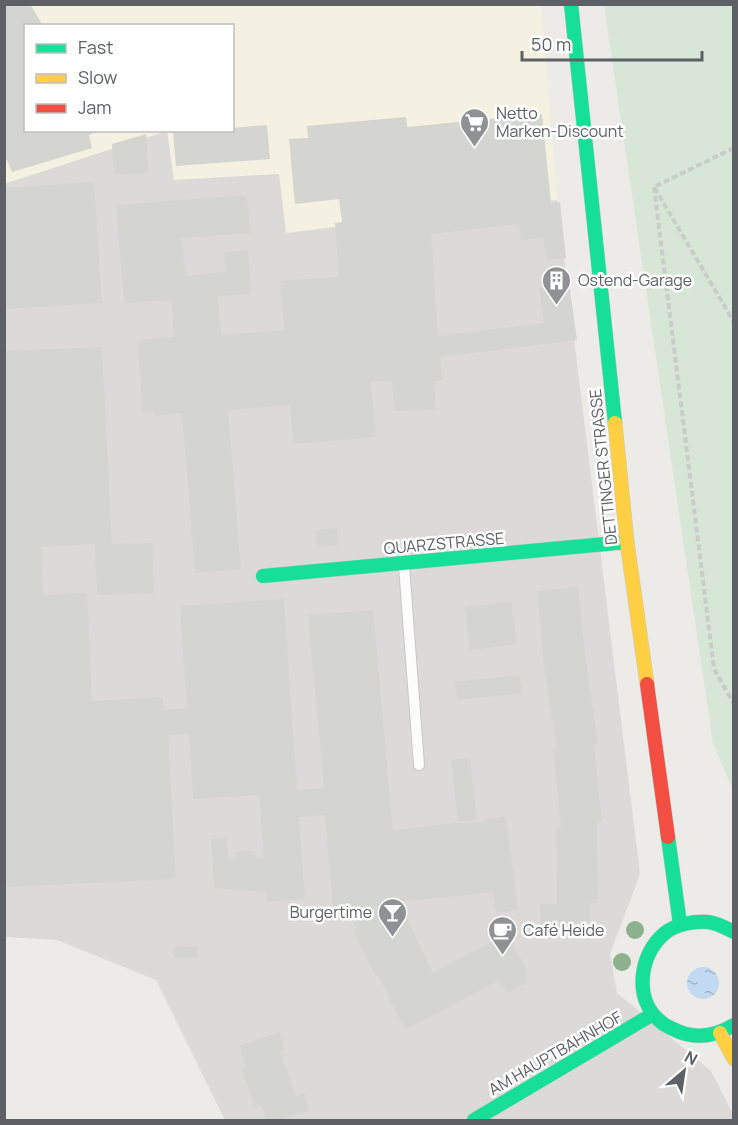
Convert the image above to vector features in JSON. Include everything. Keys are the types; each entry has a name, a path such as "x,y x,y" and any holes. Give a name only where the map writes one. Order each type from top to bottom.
{"street":[{"name":"DETTINGER STRASSE","path":"571,4 627,542 680,924"},
{"name":"QUARZSTRASSE","path":"263,576 627,542"},
{"path":"734,932 711,922 696,921 680,924 668,930 654,943 644,962 642,982 645,999 653,1014 672,1030 694,1036 710,1036 734,1025"},
{"name":"AM HAUPTBAHNHOF","path":"474,1120 653,1014"},
{"path":"720,1033 734,1059"}],"lane":[{"path":"404,563 419,765"}],"path":[{"path":"654,187 734,148"},
{"path":"654,187 734,322"},
{"path":"654,187 714,669 734,704"}],"shaded area":[{"path":"4,5 541,5 557,200 286,233 279,174 174,180 167,132 5,184"},
{"path":"167,132 174,180 279,174 286,233 557,200 640,874 610,954 617,993 711,1071 733,1114 733,1120 225,1120 156,980 57,940 5,937 4,184"}],"green space":[{"path":"604,5 733,5 733,790 713,743"}],"water":[{"path":"703,967 714,972 719,983 714,994 703,999 692,994 687,983 692,972"}],"building":[{"path":"4,4 30,4 42,24 24,24 24,132 97,132 89,135 92,148 12,172 7,160 4,161"},
{"path":"542,114 551,203 560,202 566,258 546,260 543,237 521,240 519,224 431,234 438,336 544,323 539,287 569,283 577,340 440,357 442,380 434,381 436,409 394,411 392,380 371,382 376,437 293,444 290,405 228,410 241,569 195,573 182,413 154,416 154,412 143,413 137,340 174,337 171,300 124,303 116,205 247,195 250,233 182,238 185,276 226,272 224,252 248,250 251,294 218,296 221,335 284,330 280,281 339,277 335,223 342,222 339,199 295,204 289,139 308,138 307,126 406,117 407,127"},
{"path":"267,125 270,159 176,166 173,132 234,132 234,128"},
{"path":"146,134 149,173 114,175 112,144"},
{"path":"94,182 102,303 4,309 4,188"},
{"path":"102,347 112,544 152,543 154,593 97,595 95,544 41,547 43,595 87,593 92,701 163,697 164,710 187,708 180,606 284,599 297,790 324,788 308,615 373,610 393,830 485,822 485,819 506,816 518,910 496,913 493,892 399,902 433,973 507,934 527,970 525,971 528,982 508,993 498,981 405,1030 353,931 357,929 346,908 333,909 325,815 299,817 305,899 267,902 266,892 214,888 211,839 227,838 229,860 235,859 235,852 255,851 256,858 264,859 259,795 193,799 189,734 168,735 176,879 4,887 4,351"},
{"path":"337,528 338,545 317,546 315,530"},
{"path":"578,587 598,744 594,745 602,822 597,822 598,903 590,903 590,922 541,924 540,904 557,904 556,827 561,826 553,749 557,749 544,666 537,591"},
{"path":"511,601 517,644 470,650 465,607"},
{"path":"520,675 522,693 457,700 455,682"},
{"path":"470,758 477,819 458,822 451,760"},
{"path":"175,946 198,947 198,958 174,958"},
{"path":"279,1032 285,1049 280,1051 296,1096 304,1093 310,1110 281,1120 267,1120 261,1105 255,1107 241,1068 246,1066 239,1046"}],"traffic: fast":[{"path":"571,4 615,423"},
{"path":"263,576 627,542"},
{"path":"668,837 680,924"},
{"path":"734,932 708,922 674,927 656,942 649,953 643,977 646,1002 652,1013 667,1026 689,1035 704,1036 734,1025"},
{"path":"474,1120 653,1014"}],"traffic: slow":[{"path":"615,423 627,542 647,684"},
{"path":"720,1033 734,1059"}],"traffic: jam":[{"path":"647,684 668,837"}],"place":[{"name":"Netto Marken-Discount","path":"475,148"},
{"name":"Ostend-Garage","path":"557,306"},
{"name":"Burgertime","path":"393,938"},
{"name":"Café Heide","path":"502,956"}]}
